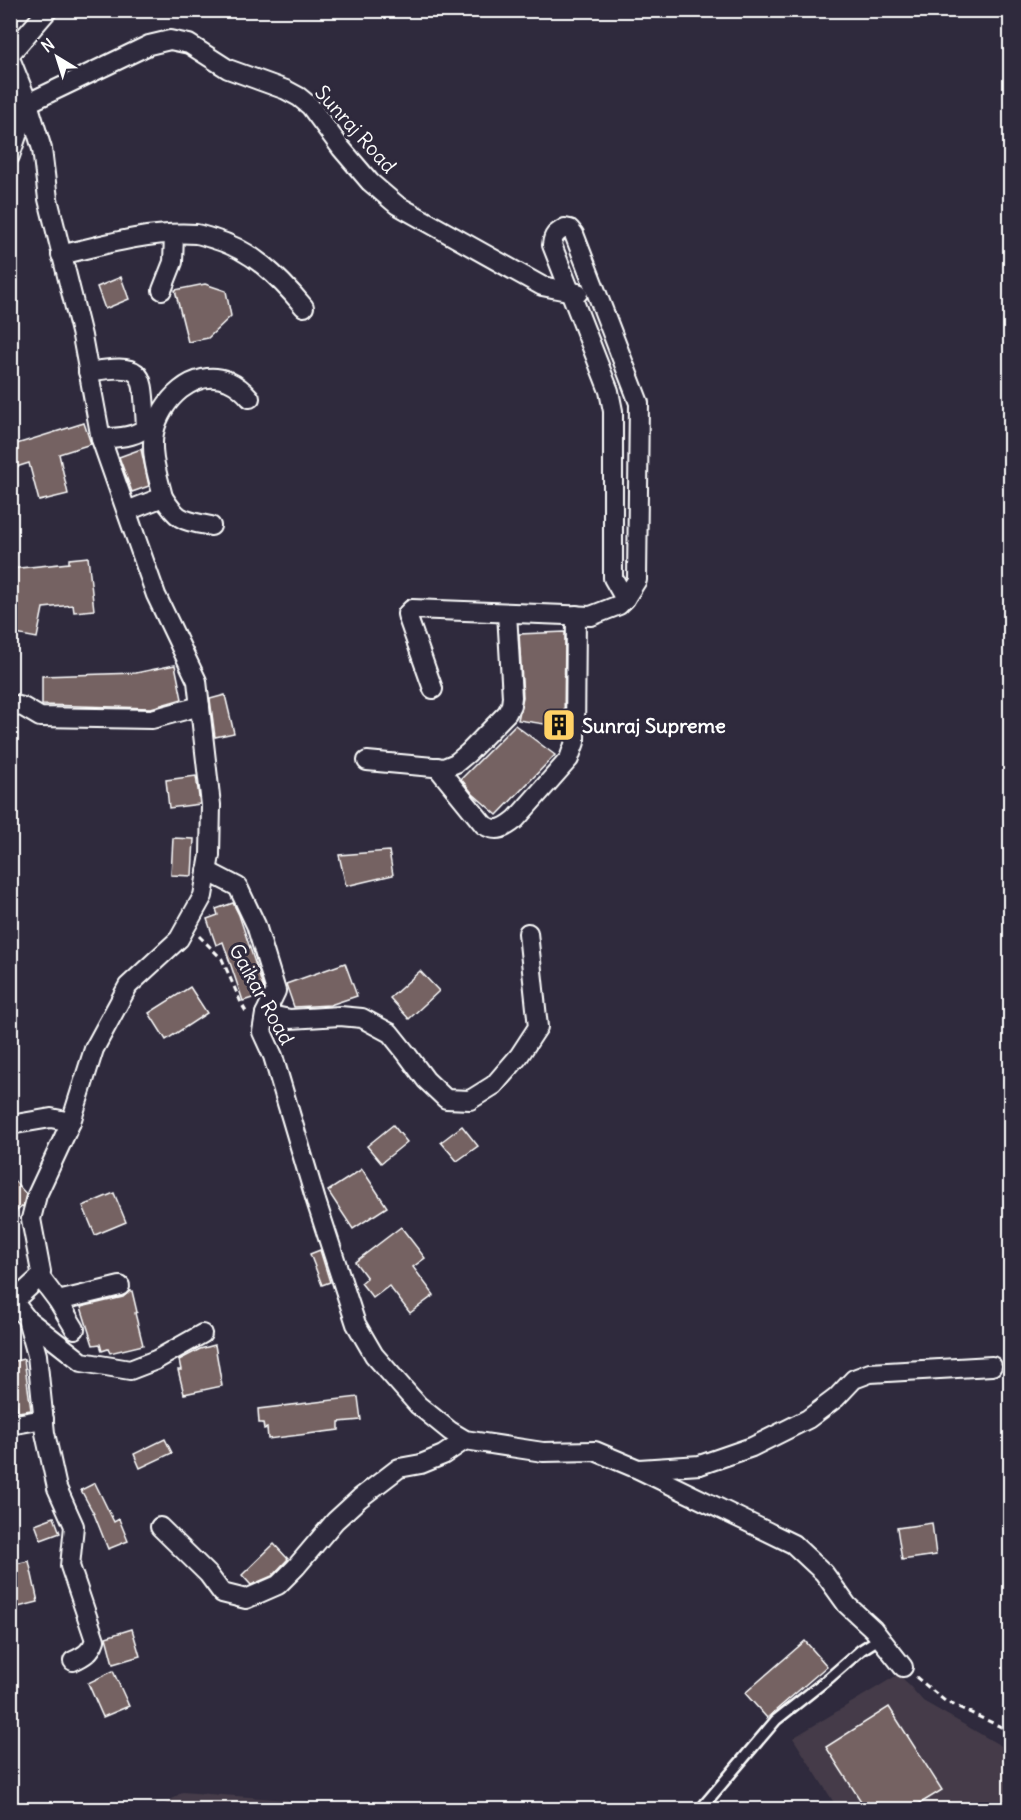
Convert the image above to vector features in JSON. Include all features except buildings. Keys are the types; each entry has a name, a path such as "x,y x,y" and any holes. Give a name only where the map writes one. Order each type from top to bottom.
{"street":[{"path":"48,10 10,56 42,149 48,199 82,336 101,439 156,595 197,681 211,805 210,855 203,896 179,939 128,986 94,1049 71,1122 37,1195 31,1219 40,1277 12,1299 27,1319 82,1362 130,1370 156,1360 202,1334"},
{"name":"Sunraj Road","path":"28,103 149,45 170,40 189,44 228,69 299,97 310,106 370,182 397,205 542,286 598,297"},
{"path":"10,156 28,103"},
{"path":"433,689 408,618 409,610 591,616 619,605 625,599 637,580 639,403 574,234 565,228 552,237 552,245 612,402 614,578 625,599"},
{"path":"61,255 143,236 198,234 224,242 261,262 286,285 304,307"},
{"path":"162,290 173,262 174,235"},
{"path":"88,372 129,368 137,374 143,386 147,426 138,434 101,439"},
{"path":"211,526 177,517 163,497 152,453 154,431 161,414 174,394 192,383 219,378 230,381 241,388 250,398"},
{"path":"609,391 632,383"},
{"path":"613,426 639,425"},
{"path":"127,511 163,497"},
{"path":"367,761 444,768 456,763 468,753 507,713 511,705 507,613"},
{"path":"437,767 484,825 492,830 499,830 516,819 569,759 575,742 576,615"},
{"path":"10,704 23,707 40,717 152,719 200,706"},
{"path":"207,871 238,886 256,926 276,991 265,1014 262,1032"},
{"path":"265,1014 290,1020 340,1016 362,1018 390,1033 426,1080 446,1099 470,1101 494,1085 519,1056 538,1027 528,933"},
{"name":"Gaikar Road","path":"262,1032 273,1056 356,1324 374,1355 418,1405 465,1440"},
{"path":"10,1125 51,1118 71,1122"},
{"path":"40,1277 75,1329"},
{"path":"58,1301 120,1286"},
{"path":"27,1319 37,1355 44,1419 57,1488 74,1526 70,1566 95,1640 93,1648 85,1656 73,1661"},
{"path":"638,1469 700,1465 752,1448 808,1419 836,1398 854,1379 870,1372 992,1366"},
{"path":"10,1425 44,1419"},
{"path":"160,1527 208,1574 222,1593 246,1599 278,1585 335,1521 399,1468 421,1464 443,1455 465,1440 543,1452 595,1451 638,1469 793,1544 824,1573 847,1605 880,1638 903,1667"}],"lane":[{"path":"704,1805 776,1720 861,1650 880,1638"}],"path":[{"name":"Gaikar Road","path":"187,924 222,959 242,1005 262,1032"},
{"path":"903,1667 945,1701 1011,1731"}],"shaded area":[{"path":"899,1674 923,1701 1010,1751 1010,1809 838,1809 793,1738"},
{"path":"182,1792 288,1800 292,1809 158,1809"}],"place":[{"name":"Sunraj Supreme","path":"559,725"}]}
